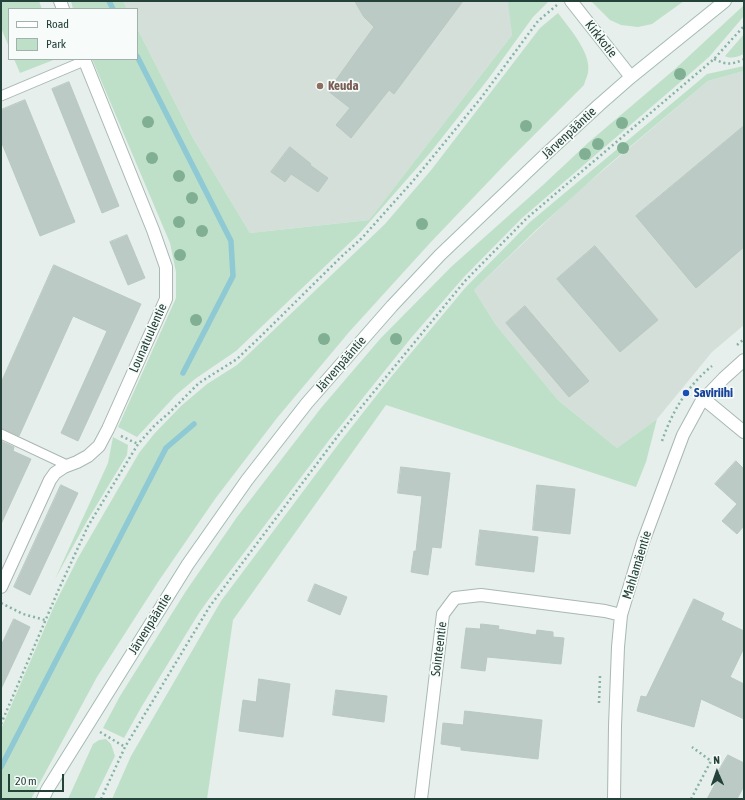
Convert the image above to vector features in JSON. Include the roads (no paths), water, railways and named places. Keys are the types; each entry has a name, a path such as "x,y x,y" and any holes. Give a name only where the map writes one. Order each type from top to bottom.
{"street":[{"name":"Kirkkotie","path":"571,1 631,77"},
{"name":"Järvenpääntie","path":"43,799 47,790 188,564 246,480 307,403 392,306 440,255 546,154 631,77 725,1"},
{"name":"Lounatuulentie","path":"1,587 55,472 78,462 88,456 99,446 166,300 166,267 156,237 84,60"},
{"name":"Mahlamäentie","path":"614,799 616,688 621,615 643,542 683,435 701,402 744,360"},
{"path":"704,399 744,432"},
{"name":"Sointeentie","path":"421,799 443,614 455,598 482,595 604,611 621,615"}],"lane":[{"path":"1,96 84,60"},
{"path":"1,434 67,466"}],"waterway":[{"path":"109,1 112,8"},
{"path":"138,58 231,241 233,276 183,373"},
{"path":"1,767 166,448 194,424"}],"place":[{"name":"Keuda","path":"320,86"},
{"name":"Saviriihi","path":"686,393"}]}
